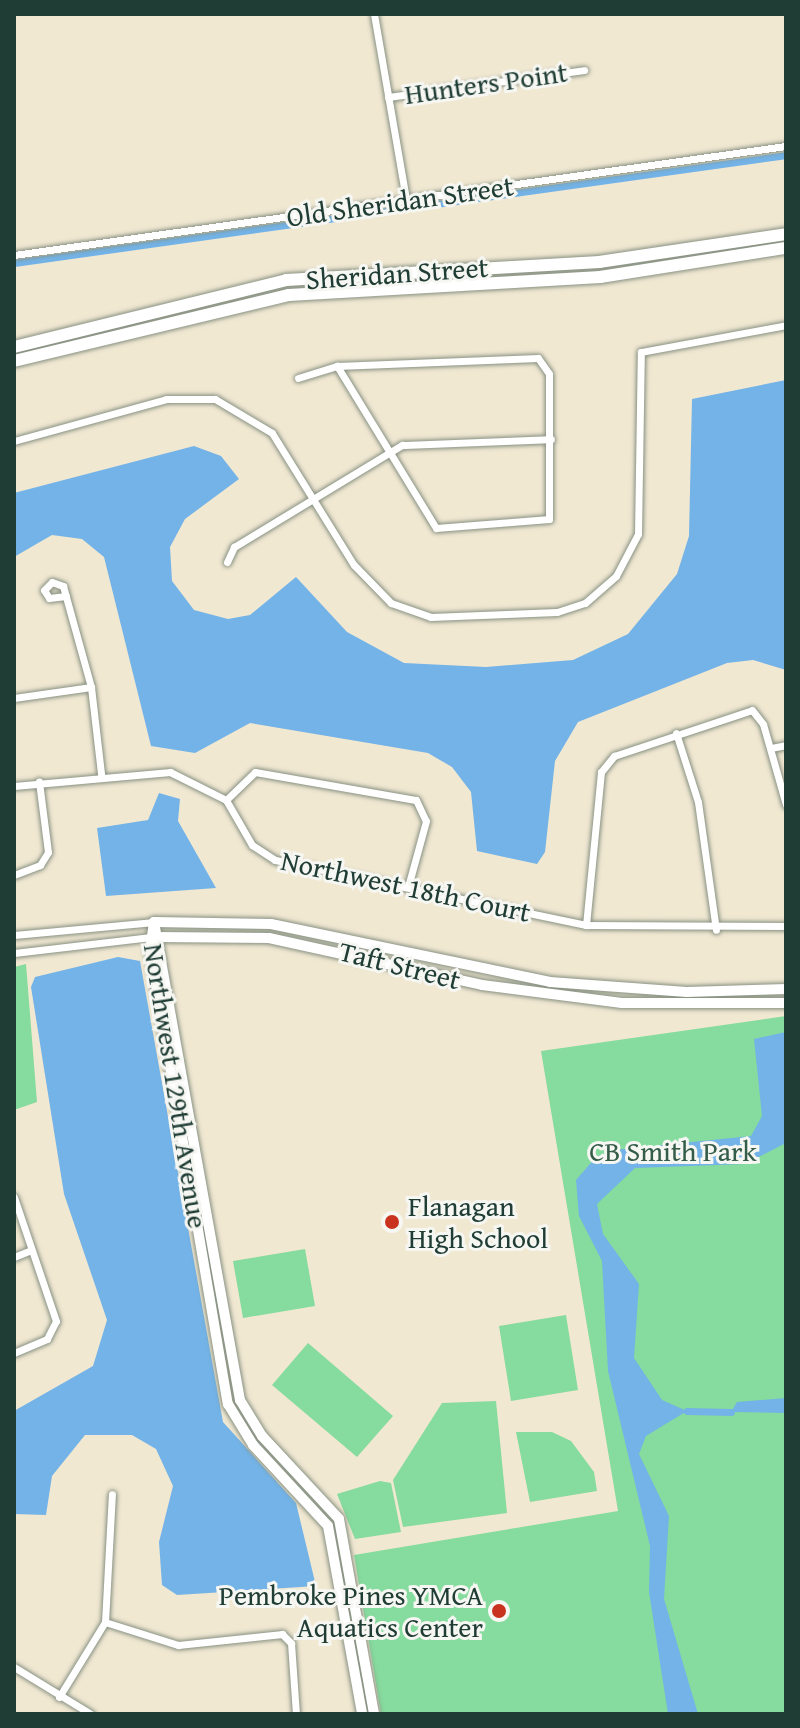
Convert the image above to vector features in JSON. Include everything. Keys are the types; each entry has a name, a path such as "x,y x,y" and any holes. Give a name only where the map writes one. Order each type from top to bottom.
{"main road":[{"name":"Sheridan Street","path":"14,347 286,280 599,262 786,234"},
{"name":"Sheridan Street","path":"14,361 289,295 600,277 786,248"}],"street":[{"path":"374,14 406,200"},
{"name":"Hunters Point","path":"388,97 584,70"},
{"name":"Old Sheridan Street","path":"14,255 786,146"},
{"path":"14,441 166,399 215,399 272,433 354,565 391,603 431,617 557,612 585,603 629,557 641,509 641,352 786,325"},
{"path":"298,378 337,366 530,356 544,362 551,439 549,519 436,528 386,452 337,366"},
{"path":"227,562 234,547 402,445 551,439"},
{"path":"66,596 91,687 101,774"},
{"path":"14,698 91,687"},
{"path":"586,925 606,763 676,733 752,710 771,748 786,805"},
{"path":"676,733 698,802 716,930"},
{"path":"771,748 786,745"},
{"path":"14,786 101,774 170,772 226,800 255,772 362,786 423,806 426,821 408,887"},
{"path":"14,875 45,860 39,782"},
{"name":"Northwest 18th Court","path":"226,800 252,845 275,860 586,925 716,930 786,926"},
{"name":"Taft Street","path":"14,935 36,930 154,922 271,924 550,982 687,992 786,989"},
{"name":"Northwest 129th Avenue","path":"154,922 202,1258 228,1404 253,1445 328,1526 362,1714"},
{"path":"36,930 39,948"},
{"name":"Taft Street","path":"14,953 156,937 269,938 548,995 686,1006 786,1003"},
{"name":"Northwest 129th Avenue","path":"156,937 240,1400 262,1436 339,1519 374,1714"},
{"path":"369,956 372,943"},
{"path":"14,1197 55,1328 14,1353"},
{"path":"202,1258 213,1247"},
{"path":"14,1257 29,1251"},
{"path":"59,1697 105,1622 112,1494"},
{"path":"105,1622 178,1645 288,1638 297,1714"},
{"path":"14,1667 91,1714"}],"green space":[{"path":"26,964 37,1102 14,1110 14,967"},
{"name":"CB Smith Park","path":"786,1016 786,1714 381,1714 354,1555 618,1511 541,1051"},
{"path":"305,1249 315,1306 243,1318 233,1261"},
{"path":"566,1315 578,1390 511,1401 499,1326"},
{"path":"308,1343 393,1416 357,1457 272,1385"},
{"path":"496,1401 507,1513 403,1527 393,1480 442,1403"},
{"path":"516,1432 552,1432 571,1441 594,1472 597,1491 530,1502"},
{"path":"380,1481 391,1483 401,1532 355,1539 337,1494"}],"water":[{"path":"786,380 786,670 753,660 727,663 578,722 555,761 545,852 537,864 477,851 471,792 452,767 428,753 250,723 195,753 151,746 104,557 82,539 52,535 14,557 14,493 194,446 221,456 239,479 185,519 170,547 172,581 194,610 228,619 250,615 296,577 347,632 404,663 486,667 573,660 628,634 677,574 689,536 692,399"},
{"path":"159,793 180,799 178,821 216,888 106,896 97,828 148,820"},
{"path":"118,957 140,961 223,1422 296,1503 316,1586 177,1595 162,1585 159,1542 173,1486 156,1449 132,1435 85,1435 52,1476 46,1515 14,1514 14,1411 93,1366 107,1320 64,1194 31,987 35,977"},
{"path":"786,1032 786,1143 745,1164 635,1168 597,1204 603,1234 639,1284 634,1358 662,1400 687,1411 646,1436 639,1454 669,1516 664,1599 698,1714 668,1714 649,1592 650,1546 608,1371 602,1261 579,1216 576,1180 596,1157 614,1150 751,1136 762,1116 754,1039"},
{"path":"786,1398 786,1413 731,1412 737,1402"}],"waterway":[{"path":"14,263 786,155"},
{"path":"687,1411 731,1412"}],"place":[{"name":"Flanagan High School","path":"392,1222"},
{"name":"Pembroke Pines YMCA Aquatics Center","path":"499,1611"}]}
